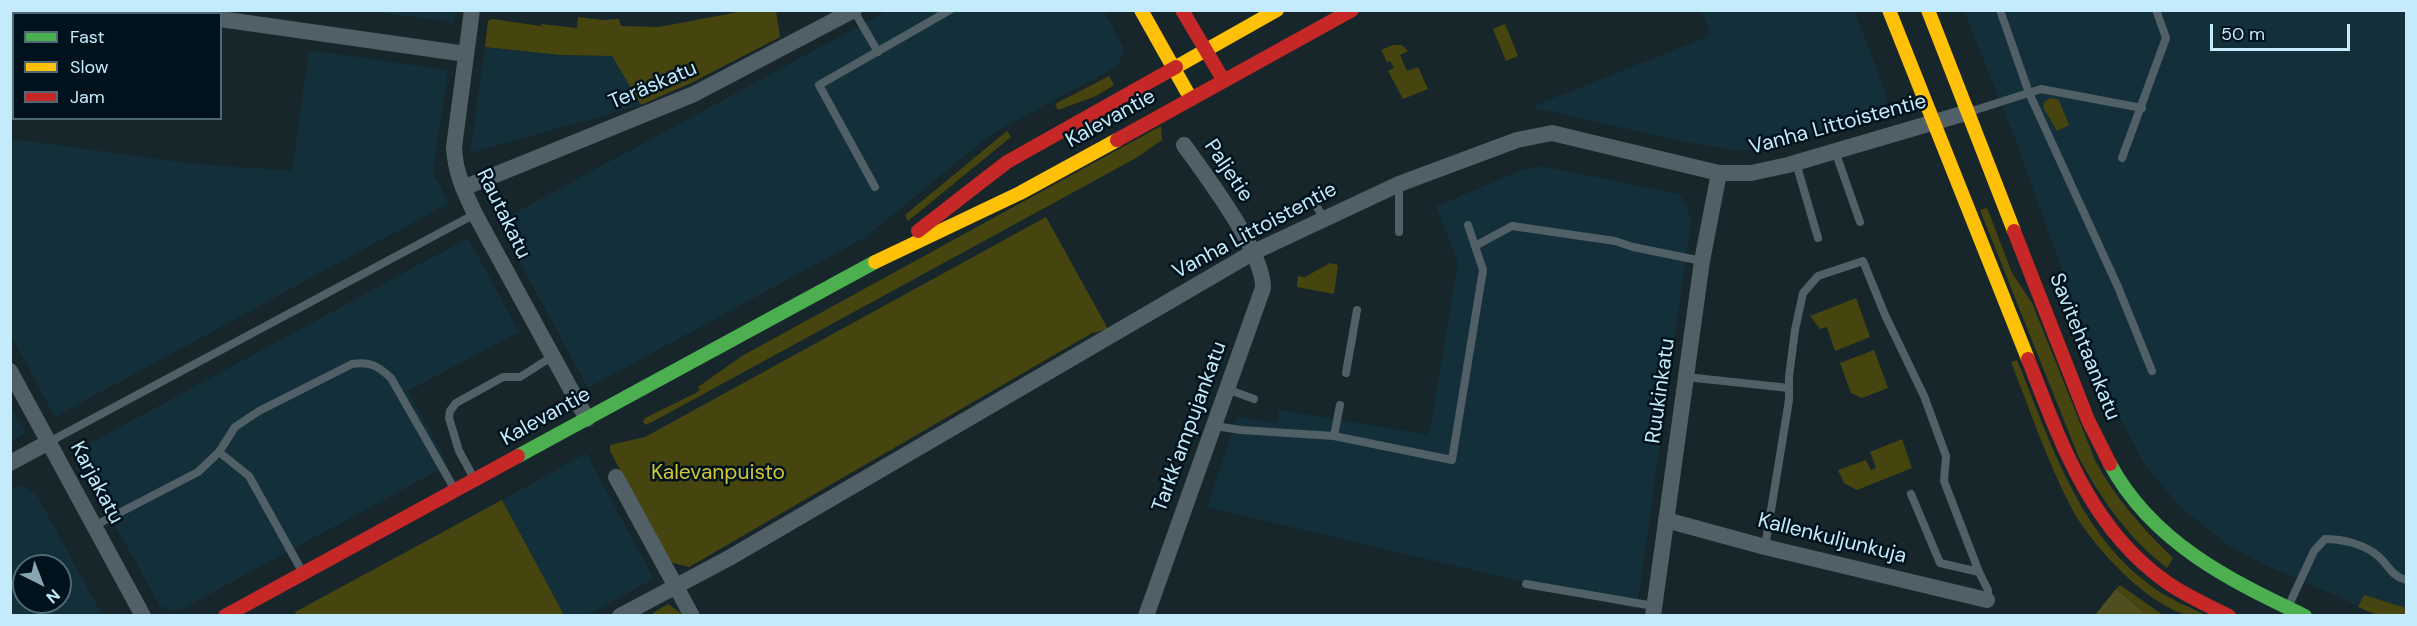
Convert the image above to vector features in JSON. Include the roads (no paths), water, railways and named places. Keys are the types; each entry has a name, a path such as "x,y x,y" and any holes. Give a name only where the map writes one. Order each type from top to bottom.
{"main road":[{"path":"1141,10 1191,99"},
{"path":"1182,10 1224,81"},
{"name":"Kalevantie","path":"886,256 1007,162 1277,10"},
{"name":"Kalevantie","path":"225,615 886,256 1020,193 1352,10"},
{"path":"1889,10 2064,450 2091,503 2121,542 2149,569 2182,592 2229,615"},
{"name":"Savitehtaankatu","path":"1928,10 2088,420 2130,496 2171,540 2190,555 2286,611 2306,615"}],"street":[{"name":"Rautakatu","path":"472,10 454,147 455,163 475,214 587,419"},
{"name":"Teräskatu","path":"463,188 694,94 854,11"},
{"path":"222,19 466,54"},
{"name":"Vanha Littoistentie","path":"620,615 676,586 1252,253 1399,184 1517,140 1542,134 1566,135 1719,173 1751,172 1796,163 1968,112"},
{"name":"Paljetie","path":"1184,145 1227,206 1252,253"},
{"name":"Ruukinkatu","path":"1654,611 1702,261 1719,173"},
{"name":"Tarkk'ampujankatu","path":"1146,615 1263,288 1263,278 1252,253"},
{"name":"Karjakatu","path":"10,371 142,615"},
{"path":"10,463 49,442"},
{"path":"616,477 692,615"},
{"name":"Kallenkuljunkuja","path":"1666,520 1765,547 1987,600"}],"lane":[{"path":"874,187 819,86 950,10"},
{"path":"2000,10 2029,93 2118,287 2152,371"},
{"path":"2122,158 2166,38 2156,10"},
{"path":"854,11 878,52"},
{"path":"1968,112 2046,89 2142,108"},
{"path":"1835,152 1860,222"},
{"path":"1796,163 1818,238"},
{"path":"1399,184 1399,232"},
{"path":"1312,198 1324,219"},
{"path":"49,442 475,214"},
{"path":"1215,426 1241,430 1334,436 1452,460 1483,270 1468,225"},
{"path":"1475,246 1512,226 1615,241 1633,247 1702,261"},
{"path":"1765,547 1789,400 1795,330 1803,293 1818,276 1847,264 1863,261 1885,315 1924,396 1946,456 1944,481 1988,590 1987,600"},
{"path":"2118,287 2129,284"},
{"path":"1346,373 1357,310"},
{"path":"475,480 459,452 449,418 450,411 456,403 503,377 520,377 553,356"},
{"path":"94,526 198,472 219,452 235,427 259,411 352,364 365,362 378,366 392,378 455,490"},
{"path":"1686,377 1789,388"},
{"path":"1227,390 1254,399"},
{"path":"1334,436 1340,405"},
{"path":"219,452 249,476 304,573"},
{"path":"1911,494 1940,563 1979,572"},
{"path":"2286,611 2314,551 2325,539 2337,539 2364,547 2377,554 2398,578 2406,580"},
{"path":"1526,584 1654,611"}],"park label":[{"name":"Kalevanpuisto","path":"718,473"}]}
